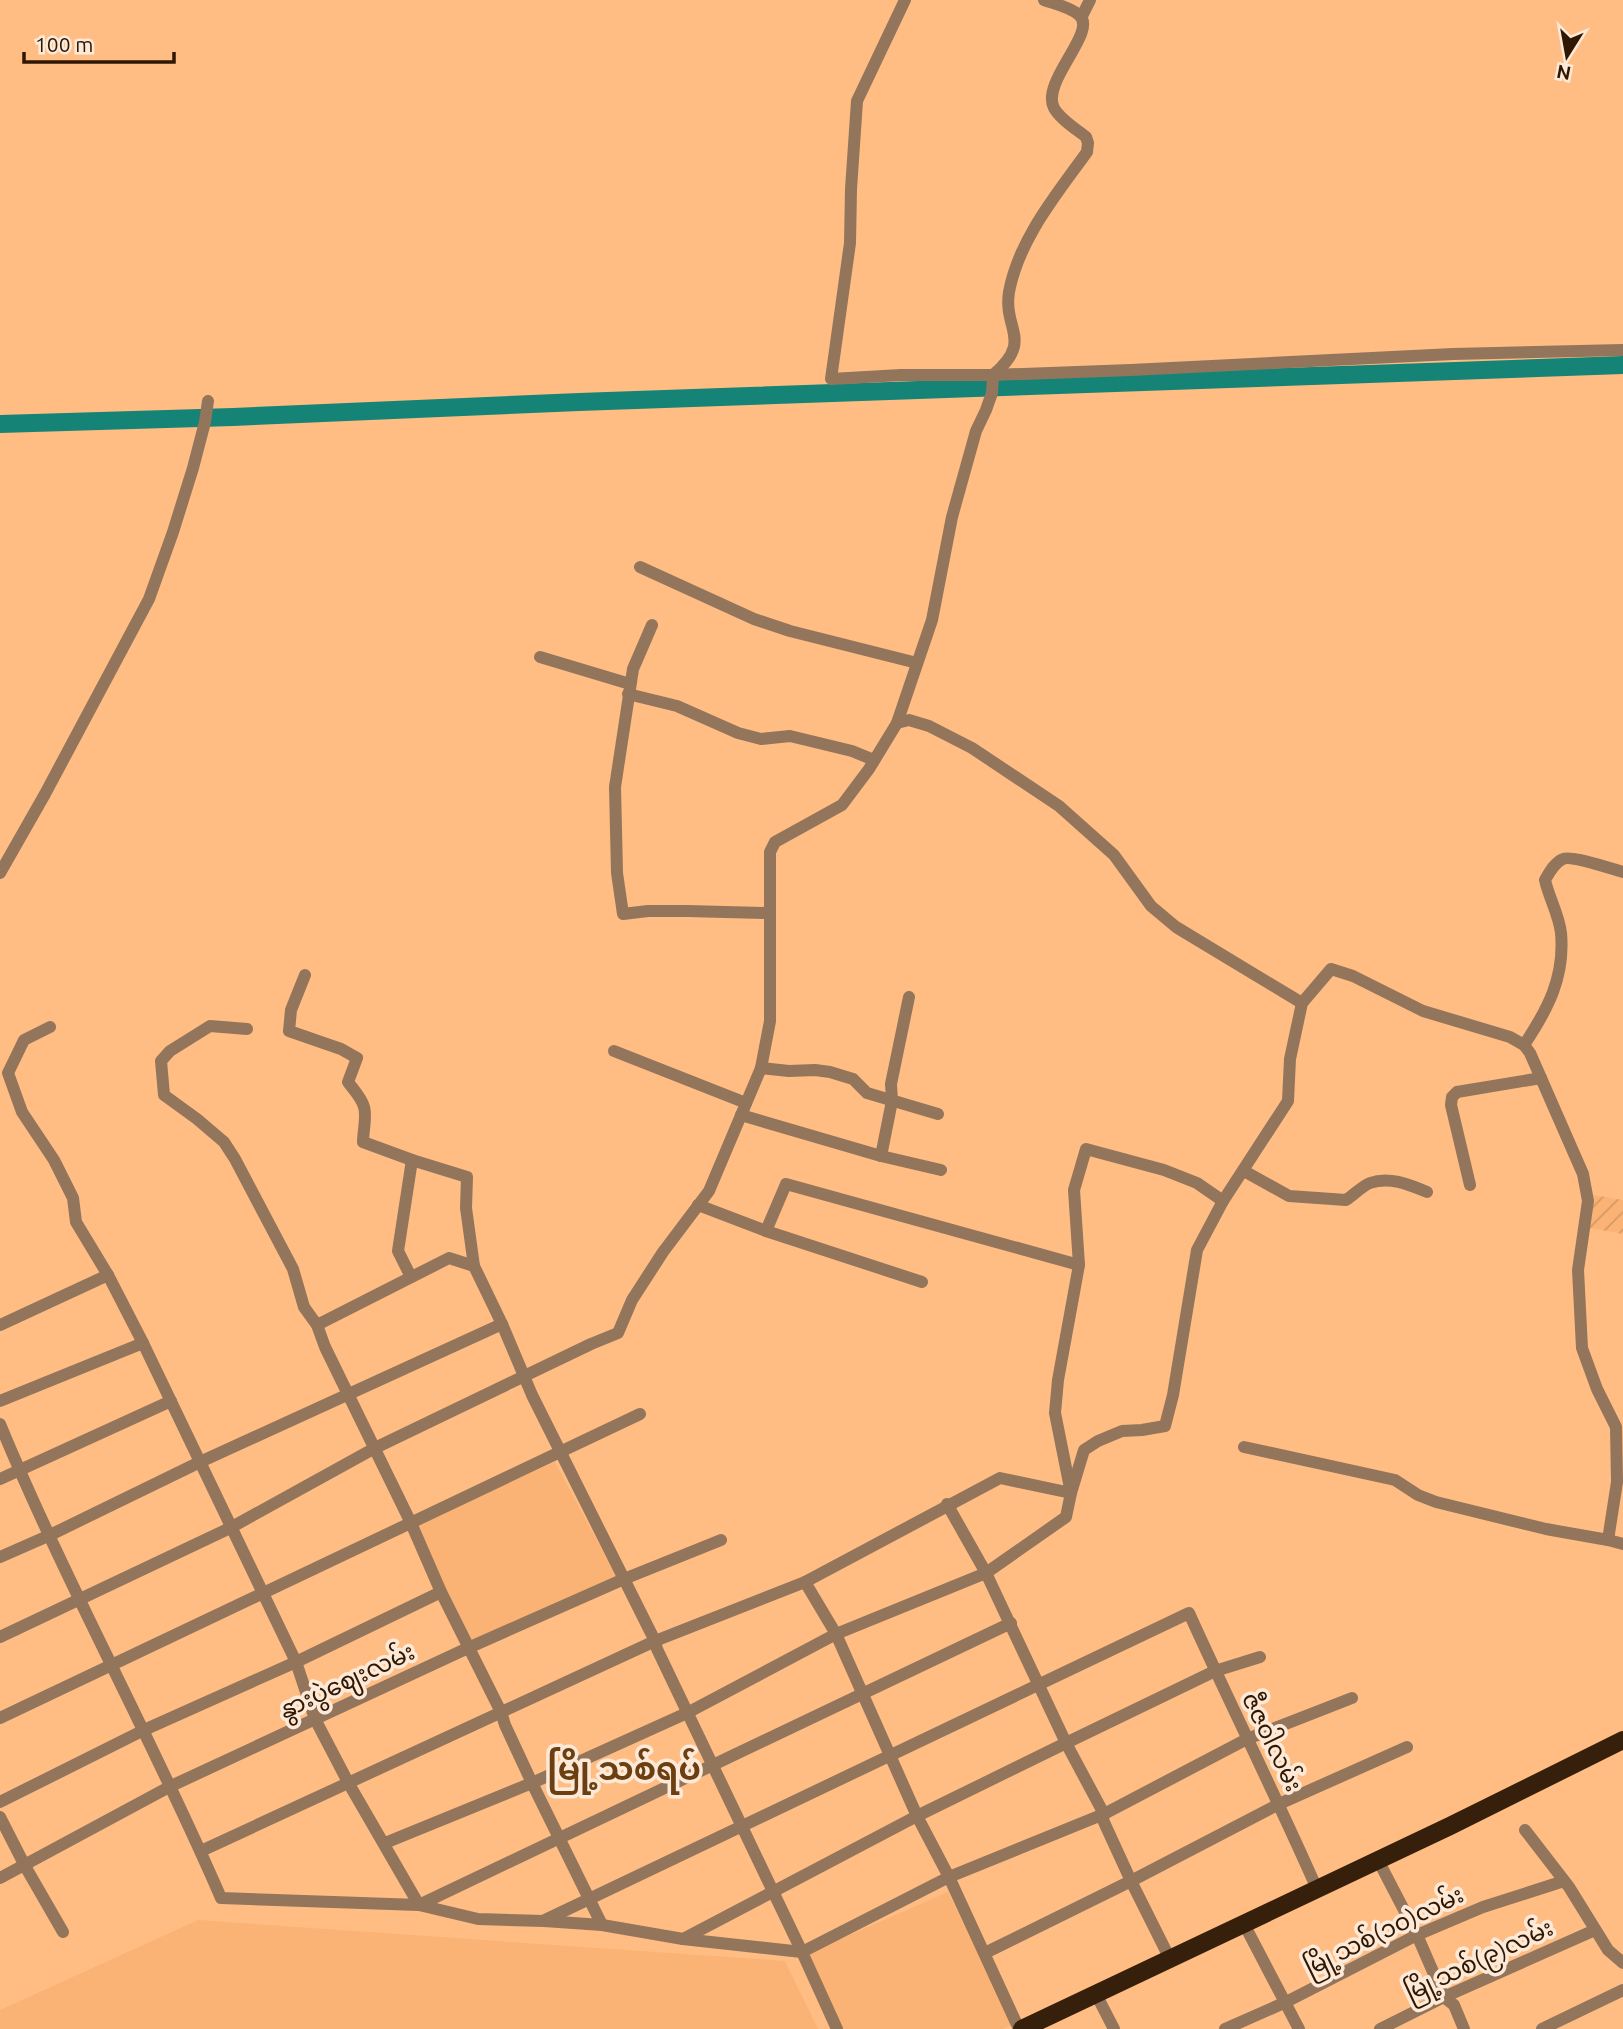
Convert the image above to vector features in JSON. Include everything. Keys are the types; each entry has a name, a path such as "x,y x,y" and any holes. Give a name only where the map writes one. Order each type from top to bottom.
{"highway":[{"path":"1020,2029 1378,1860 1623,1740"}],"street":[{"path":"905,0 858,101 850,243 831,379 974,373 993,375 1453,354 1623,350"},
{"path":"1044,0 1082,16"},
{"path":"0,1637 230,1528 375,1448 618,1333 632,1300 663,1252 709,1191 761,1068 770,1021 770,852 775,842 842,805 897,723 932,620 952,517 976,431 992,393 993,375 1010,359 1016,338 1009,294 1025,245 1052,200 1087,152 1086,137 1055,110 1051,102 1051,91 1083,29 1082,16 1090,0"},
{"path":"0,873 149,599 173,532 205,422 208,401"},
{"path":"640,567 754,619 790,631 917,663"},
{"path":"652,625 633,668 615,787 617,873 623,914 648,911 769,914"},
{"path":"540,657 677,706 738,733 761,739 790,736 852,751 874,760"},
{"path":"897,723 909,720 929,726 972,748 1039,792 1059,806 1114,855 1151,906 1176,927 1302,1003"},
{"path":"1524,1045 1554,994 1560,966 1561,931 1545,880 1561,859 1572,857 1623,872"},
{"path":"384,1843 532,1783 687,1713 836,1634 986,1573 1066,1517 1084,1450 1122,1431 1165,1426 1173,1395 1196,1250 1223,1201 1288,1101 1290,1059 1302,1003 1331,969 1353,976 1423,1011 1510,1037 1524,1045 1541,1078 1583,1174 1588,1201 1577,1270 1582,1348 1597,1389 1616,1427 1618,1482 1608,1540"},
{"path":"305,975 291,1010 289,1031 341,1049 357,1058 348,1082 366,1110 362,1128 363,1142 467,1177 466,1208 474,1266 526,1376 532,1395 655,1641 837,2029"},
{"path":"881,1156 892,1101 891,1084 909,997"},
{"path":"247,1029 210,1026 170,1051 162,1061 164,1096 224,1142 250,1186 293,1269 304,1307 317,1325 441,1592 602,1925"},
{"path":"50,1027 24,1040 8,1073 22,1112 54,1160 73,1198 76,1222 108,1275 171,1401 296,1662 315,1719 419,1905"},
{"path":"614,1051 744,1109 881,1156 941,1170"},
{"path":"761,1068 830,1072 853,1079 867,1093 938,1114"},
{"path":"1470,1185 1451,1105 1452,1097 1457,1092 1541,1078"},
{"path":"1071,1493 1055,1413 1058,1380 1079,1265 1074,1190 1086,1149 1164,1170 1197,1183 1223,1201"},
{"path":"411,1277 398,1251 412,1160"},
{"path":"1244,1171 1289,1196 1346,1200 1368,1184 1380,1181 1401,1182 1427,1192"},
{"path":"766,1231 786,1184 1079,1265"},
{"path":"698,1205 766,1231 922,1282"},
{"path":"317,1325 449,1258 474,1266"},
{"path":"0,1325 108,1275"},
{"path":"0,1557 502,1324"},
{"path":"0,1401 143,1343"},
{"path":"0,1479 171,1401"},
{"path":"0,1718 640,1414"},
{"path":"0,1424 48,1536 171,1786 221,1898 419,1905 478,1919 602,1925 683,1939 802,1952 950,1877 1104,1814 1247,1740 1352,1698"},
{"path":"1244,1447 1395,1480 1418,1495 1436,1502 1546,1529 1623,1544"},
{"path":"201,1852 655,1641 806,1582 947,1504 1000,1478 1071,1493"},
{"path":"947,1504 1011,1623 1066,1742 1104,1814 1103,1820 1170,1959"},
{"name":"နွားပွဲဈေးလမ်း","path":"0,1878 171,1786 468,1647 721,1540"},
{"path":"806,1582 836,1634 917,1816 950,1877 1020,2029"},
{"path":"0,1802 144,1730 296,1662 441,1592"},
{"name":"ဇီဇဝါလမ်း","path":"1040,1684 1189,1613 1317,1889"},
{"path":"419,1905 1011,1623"},
{"path":"683,1939 917,1816 1066,1742 1215,1671 1260,1657"},
{"path":"544,1921 1040,1684"},
{"path":"985,1953 1279,1804 1407,1747"},
{"path":"0,1817 64,1932"},
{"path":"1525,1830 1564,1881 1608,1950 1623,1964"},
{"path":"1378,1860 1417,1936 1444,1997 1454,2005 1464,2029"},
{"name":"မြို့သစ်(၁၀)လမ်း","path":"1225,2029 1482,1907 1564,1881"},
{"path":"1244,1924 1299,2029"},
{"name":"မြို့သစ်(၉)လမ်း","path":"1380,2029 1444,1997 1595,1930"},
{"path":"1542,2029 1623,1990"},
{"path":"1096,1994 1114,2029"}],"shaded area":[{"path":"1594,1195 1623,1200 1623,1234 1590,1228 1591,1199"},
{"path":"555,1462 616,1576 469,1641 417,1523"},
{"path":"948,1892 1012,2025 1003,2029 841,2029 806,1954"},
{"path":"198,1920 785,1961 818,2029 0,2029 0,2010"}],"waterway":[{"path":"0,424 1623,365"}],"district":[{"name":"မြို့သစ်ရပ်","path":"624,1769"}]}
